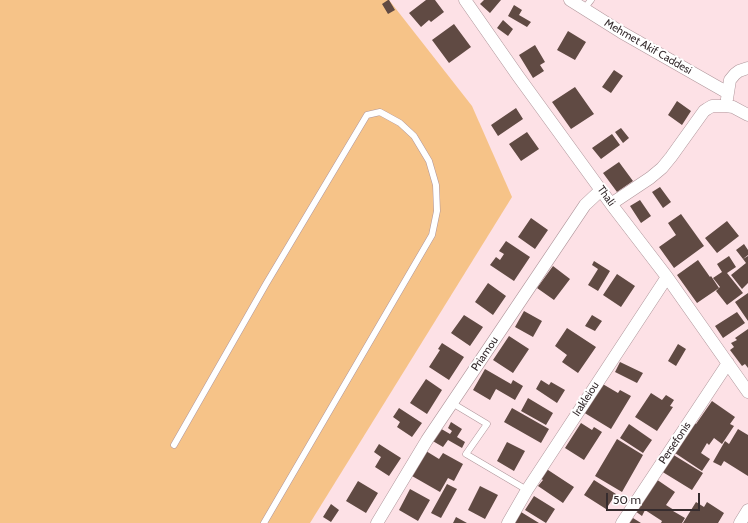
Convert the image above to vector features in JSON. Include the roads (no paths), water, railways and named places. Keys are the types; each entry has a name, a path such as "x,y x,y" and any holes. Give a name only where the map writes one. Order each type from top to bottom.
{"street":[{"name":"Thali","path":"465,0 611,204 667,277 748,392"},
{"name":"Mehmet Akif Caddesi","path":"570,0 587,4 621,32 728,93"},
{"path":"726,106 730,80 735,74 748,68"},
{"path":"611,204 650,178 662,168 709,107 733,107 748,115"},
{"name":"Priamou","path":"378,523 427,440 585,205 601,190"},
{"name":"Irakleiou","path":"508,523 527,490 667,277"},
{"name":"Persefonis","path":"622,523 728,363"},
{"path":"740,523 748,510"}],"lane":[{"path":"174,445 266,284 367,115 380,112 400,123 414,136 429,161 436,184 437,211 432,235 264,523"},
{"path":"452,403 487,424 466,454 527,490"}]}
